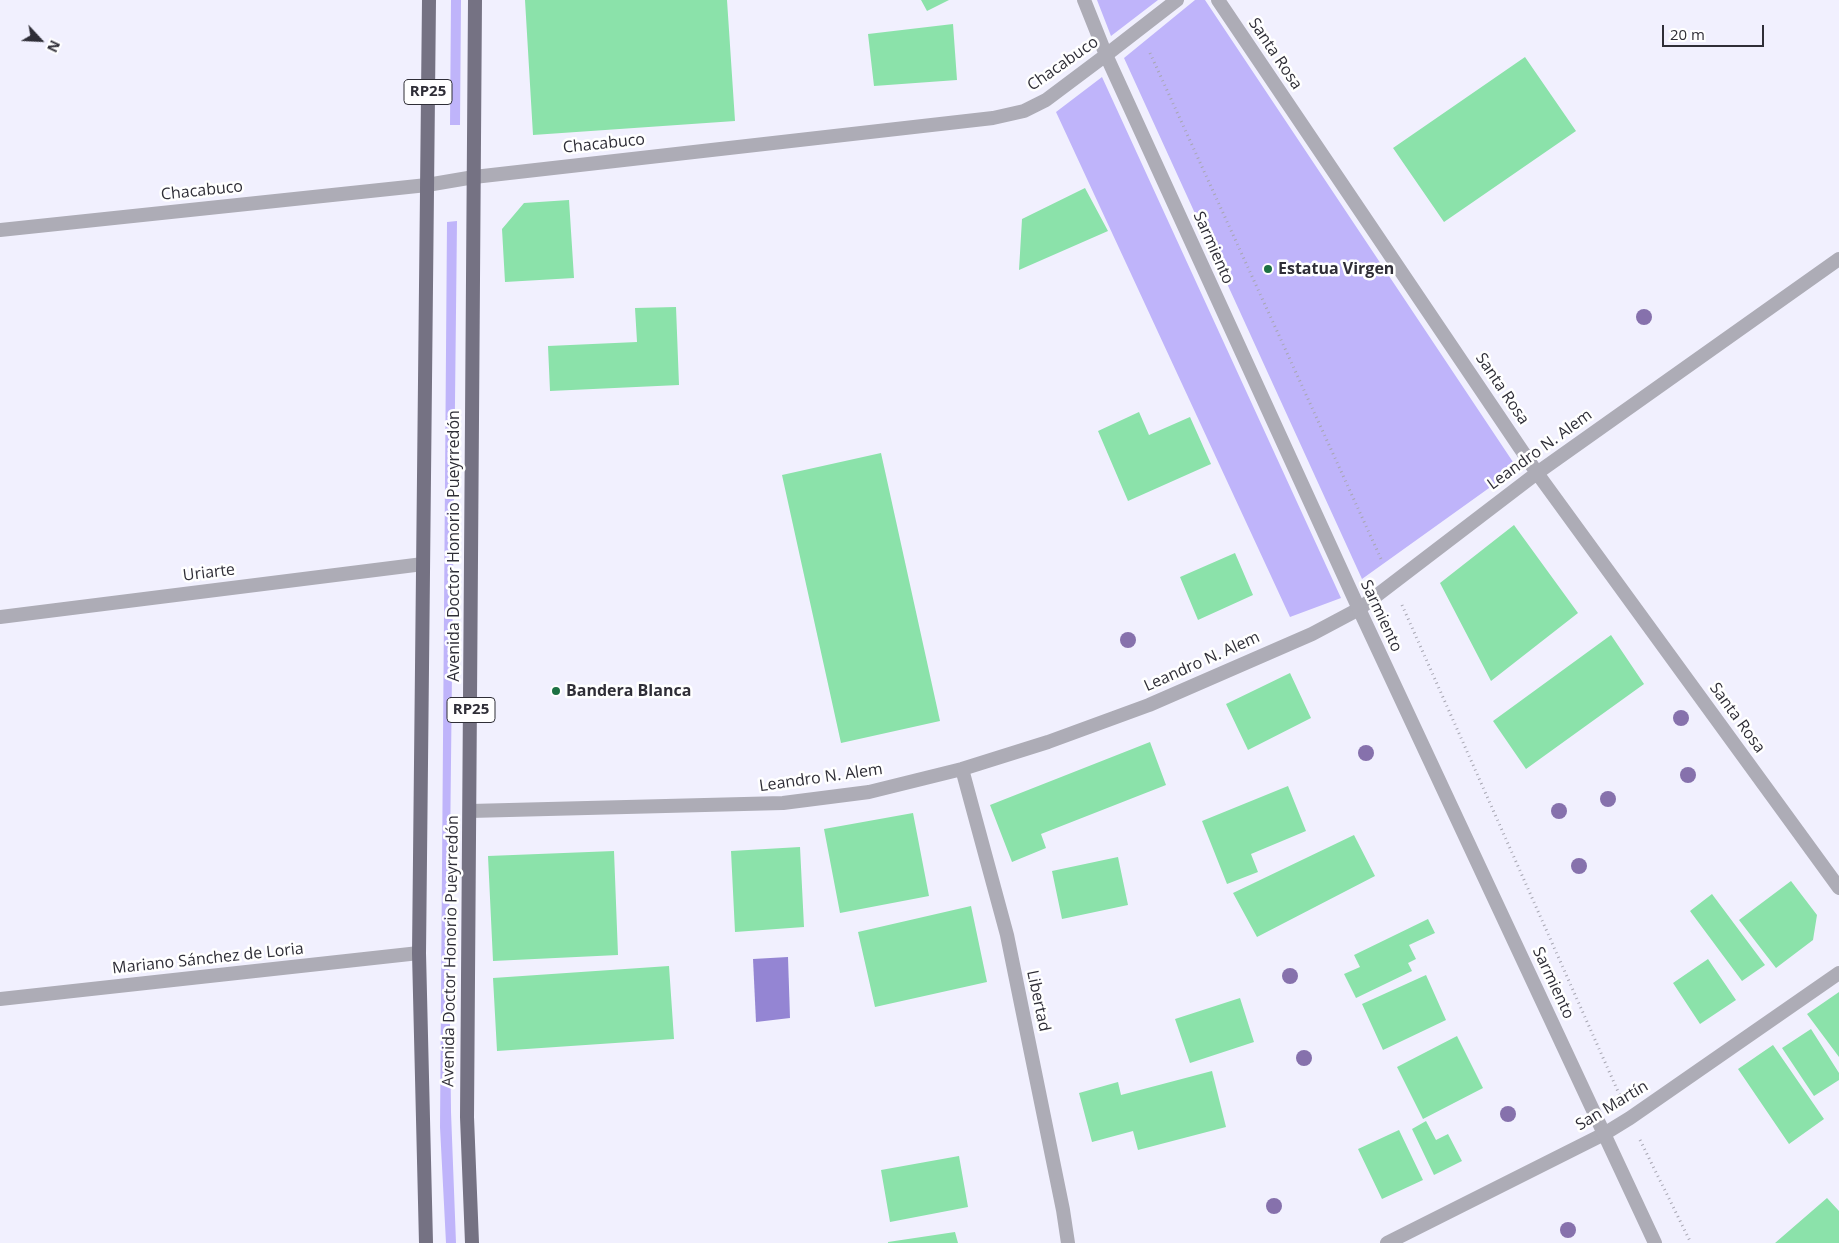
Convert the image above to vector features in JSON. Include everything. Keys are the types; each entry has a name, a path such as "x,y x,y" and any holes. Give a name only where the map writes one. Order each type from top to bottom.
{"main road":[{"name":"Avenida Doctor Honorio Pueyrredón","path":"426,1243 419,953 429,0"},
{"name":"Avenida Doctor Honorio Pueyrredón","path":"472,1243 467,1117 474,0"}],"street":[{"name":"Sarmiento","path":"1084,0 1106,55 1359,609 1655,1243"},
{"name":"Chacabuco","path":"0,230 427,185 474,176 993,118 1024,111 1046,100 1177,0"},
{"name":"Santa Rosa","path":"1218,0 1537,473 1839,888"},
{"name":"Leandro N. Alem","path":"470,811 783,803 869,792 962,769 1048,742 1149,705 1312,634 1359,609 1537,473 1839,258"},
{"name":"Uriarte","path":"0,617 423,564"},
{"name":"Libertad","path":"962,769 1007,935 1063,1210 1068,1243"},
{"name":"Mariano Sánchez de Loria","path":"0,999 419,953"},
{"name":"San Martín","path":"1386,1243 1604,1134 1839,973"}],"path":[{"path":"1139,29 1392,583 1630,1118 1691,1243"}],"shaded area":[{"path":"451,0 461,0 460,125 450,125"},
{"path":"1097,0 1158,0 1111,36"},
{"path":"1195,0 1205,0 1517,468 1362,579 1124,58"},
{"path":"1102,77 1341,598 1290,617 1056,112"},
{"path":"457,221 449,942 451,1112 456,1243 446,1243 440,1127 447,222"},
{"path":"788,957 790,1018 756,1022 753,959"}],"building":[{"path":"525,0 727,0 735,121 533,135"},
{"path":"921,0 949,0 927,11"},
{"path":"953,24 957,80 874,86 868,34"},
{"path":"1525,57 1576,131 1444,222 1393,148"},
{"path":"1085,188 1108,231 1019,270 1022,219"},
{"path":"569,200 574,278 505,282 502,229 524,203"},
{"path":"676,307 679,385 550,391 548,346 637,342 635,308"},
{"path":"1139,412 1149,435 1190,417 1211,464 1128,501 1098,431"},
{"path":"881,453 940,721 841,743 782,475"},
{"path":"1514,525 1578,613 1491,681 1440,583"},
{"path":"1235,553 1253,595 1198,620 1180,577"},
{"path":"1611,635 1644,684 1526,769 1493,721"},
{"path":"1290,673 1311,718 1248,750 1226,704"},
{"path":"1150,742 1166,785 1041,834 1046,848 1012,862 990,805"},
{"path":"1288,786 1306,831 1251,854 1258,872 1227,884 1202,821"},
{"path":"913,813 929,896 840,913 824,829"},
{"path":"1354,835 1375,876 1257,937 1233,893"},
{"path":"800,847 804,927 735,932 731,851"},
{"path":"614,851 618,955 493,961 488,856"},
{"path":"1118,857 1128,905 1062,919 1052,871"},
{"path":"1791,881 1817,915 1813,940 1776,968 1739,920"},
{"path":"1712,894 1765,965 1742,981 1690,911"},
{"path":"971,906 987,982 875,1007 858,932"},
{"path":"1428,919 1435,933 1409,945 1416,959 1408,963 1412,971 1356,998 1344,974 1360,967 1354,955"},
{"path":"1708,959 1736,1000 1700,1024 1673,983"},
{"path":"669,966 674,1039 497,1051 493,978"},
{"path":"1426,975 1446,1020 1383,1050 1362,1004"},
{"path":"1839,992 1839,1057 1807,1014"},
{"path":"1240,998 1254,1042 1190,1063 1175,1019"},
{"path":"1811,1029 1839,1073 1839,1080 1814,1096 1782,1048"},
{"path":"1457,1036 1483,1088 1423,1119 1397,1067"},
{"path":"1773,1045 1824,1119 1789,1144 1738,1069"},
{"path":"1212,1071 1226,1127 1138,1150 1133,1131 1092,1142 1079,1093 1118,1082 1121,1095"},
{"path":"1426,1121 1436,1140 1448,1134 1462,1161 1434,1175 1412,1129"},
{"path":"1399,1130 1423,1180 1382,1199 1358,1149"},
{"path":"959,1156 968,1207 890,1222 881,1170"},
{"path":"1827,1198 1839,1211 1839,1243 1775,1243"},
{"path":"955,1232 958,1243 888,1243 888,1242"}],"place":[{"name":"Estatua Virgen","path":"1268,269"},
{"name":"Bandera Blanca","path":"556,691"}]}
